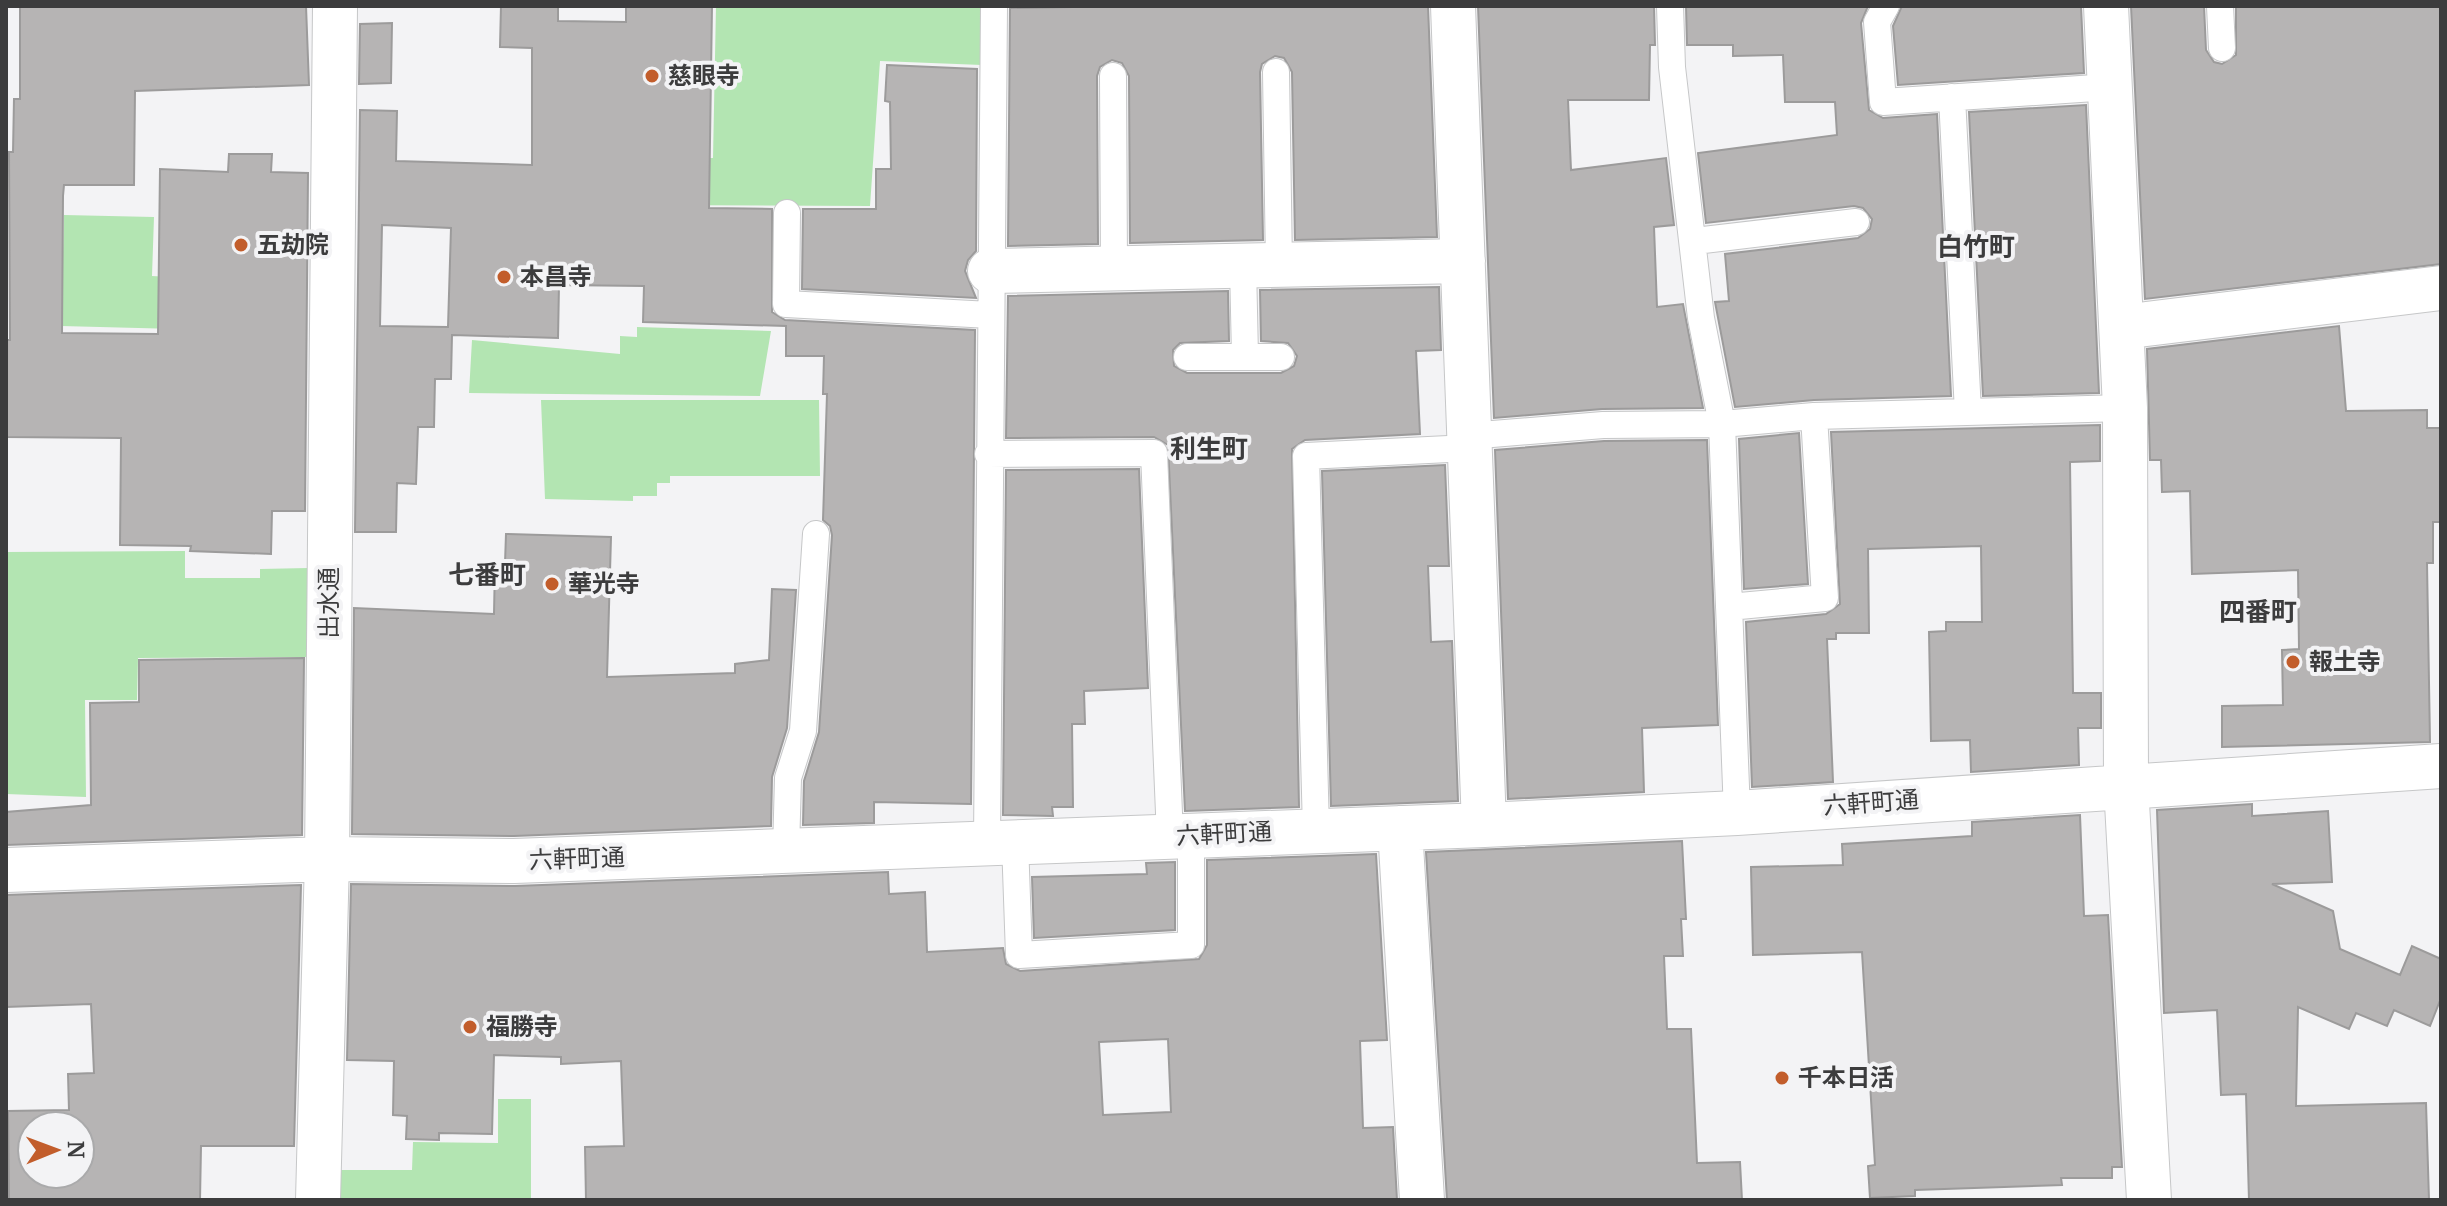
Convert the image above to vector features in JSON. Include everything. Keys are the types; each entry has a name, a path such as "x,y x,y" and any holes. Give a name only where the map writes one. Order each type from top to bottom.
{"street":[{"name":"出水通","path":"318,1200 327,859 335,6"},
{"path":"1453,6 1484,825"},
{"path":"2106,6 2125,408 2126,785 2149,1200"},
{"path":"990,271 1463,261"},
{"path":"2122,327 2441,288"},
{"name":"六軒町通","path":"6,870 327,859 514,861 1484,825 1737,813 2441,766"},
{"path":"1400,828 1422,1200"}],"lane":[{"path":"988,454 1154,453 1180,836 1191,945 1019,955 1001,842 988,454 994,6"},
{"path":"1670,6 1672,67 1695,241 1701,318 1722,424 1737,813"},
{"path":"1886,6 1877,22 1883,102 2110,87"},
{"path":"2220,6 2222,48"},
{"path":"1245,356 1261,265 1276,72"},
{"path":"1113,76 1114,268"},
{"path":"1952,97 1968,412"},
{"path":"787,213 786,304 990,315"},
{"path":"1695,241 1856,222"},
{"path":"1187,357 1281,357"},
{"path":"1316,830 1306,456 1468,442 1603,425 1722,424 1814,416 2125,408"},
{"path":"1729,607 1825,598 1814,416"},
{"path":"786,851 788,778 803,731 816,534"}],"green space":[{"path":"716,6 983,6 982,65 880,61 870,206 641,205 642,158 713,158"},
{"path":"64,215 154,217 152,276 170,277 177,329 61,326"},
{"path":"637,327 771,331 760,396 469,393 472,340 620,354 620,336 637,337"},
{"path":"541,400 819,400 820,476 670,476 670,483 657,483 657,496 633,496 633,501 545,499"},
{"path":"185,551 185,578 260,578 260,569 308,568 308,657 138,658 137,700 85,700 86,797 6,794 6,552"},
{"path":"498,1099 531,1099 531,1200 337,1200 337,1170 412,1170 413,1142 498,1143"}],"building":[{"path":"20,6 306,6 309,85 135,91 134,185 64,185 63,196 62,333 158,334 160,169 228,172 229,154 272,154 271,172 308,173 305,511 272,511 271,554 190,551 191,546 120,545 121,438 6,437 6,340 10,340 9,152 13,152 14,99 20,99"},
{"path":"501,6 558,6 558,21 626,22 626,6 712,6 709,208 772,209 772,312 785,320 975,330 971,804 874,802 874,823 803,825 804,781 819,732 832,535 830,526 823,520 827,394 823,394 824,356 786,356 786,326 643,322 644,286 559,285 558,338 452,335 451,379 435,379 434,427 418,427 416,484 397,483 396,532 355,532 360,110 397,111 396,161 532,165 532,48 500,47","holes":["382,225 451,228 448,327 380,326"]},
{"path":"1428,6 1437,237 1295,240 1292,72 1284,58 1275,56 1262,64 1260,72 1263,240 1130,243 1129,76 1122,63 1112,60 1100,67 1097,76 1098,244 1008,246 1010,8"},
{"path":"1478,6 1654,6 1655,45 1650,45 1649,100 1568,100 1571,170 1666,158 1674,225 1654,227 1657,307 1683,304 1703,408 1602,409 1494,418"},
{"path":"1686,6 1868,6 1861,23 1869,110 1883,118 1937,114 1951,396 1814,400 1735,407 1715,302 1729,301 1725,254 1858,238 1870,229 1872,219 1863,208 1854,206 1706,223 1698,153 1837,135 1835,102 1785,102 1783,55 1733,56 1733,45 1687,45"},
{"path":"1902,6 2081,6 2084,73 1898,85 1893,26"},
{"path":"2131,6 2204,6 2206,50 2214,62 2222,64 2236,55 2236,6 2441,6 2441,264 2145,299"},
{"path":"392,23 391,83 359,84 360,24"},
{"path":"887,65 977,69 976,251 968,260 965,271 976,298 802,289 803,209 876,209 876,169 891,169 890,102 885,101"},
{"path":"2086,105 2099,393 1983,396 1969,112"},
{"path":"1439,287 1441,350 1416,351 1420,434 1305,440 1292,449 1299,807 1185,811 1168,445 1154,437 1006,438 1008,296 1228,291 1229,341 1180,343 1173,350 1174,366 1187,373 1281,373 1294,366 1297,356 1288,343 1261,341 1260,290"},
{"path":"2339,326 2346,411 2427,410 2427,428 2441,428 2441,522 2433,522 2433,563 2427,563 2430,742 2222,747 2222,706 2283,705 2282,650 2299,649 2298,570 2192,574 2190,491 2162,492 2161,460 2150,460 2147,349"},
{"path":"2100,425 2100,461 2070,462 2073,693 2101,693 2101,728 2078,728 2079,765 1971,772 1970,740 1931,741 1929,632 1946,631 1946,622 1982,622 1981,546 1868,549 1869,633 1836,633 1836,639 1827,639 1833,782 1752,787 1746,622 1826,614 1840,604 1831,432"},
{"path":"1799,433 1808,584 1744,589 1739,439"},
{"path":"1707,440 1718,725 1642,728 1644,792 1508,799 1495,450 1604,441"},
{"path":"1445,465 1449,566 1428,566 1431,642 1452,641 1458,801 1331,806 1322,471"},
{"path":"1139,469 1148,688 1084,691 1085,724 1072,724 1073,807 1052,807 1053,816 1003,815 1006,470"},
{"path":"506,534 611,537 607,677 735,673 735,664 769,660 772,589 796,590 787,728 772,777 771,826 514,836 352,834 354,608 494,614 495,563 505,563"},
{"path":"304,658 302,835 6,845 6,812 91,805 90,703 139,702 139,660"},
{"path":"2252,804 2252,816 2328,811 2332,882 2272,884 2333,911 2340,949 2400,975 2412,946 2441,959 2441,998 2430,1026 2394,1010 2387,1026 2356,1013 2349,1029 2298,1007 2296,1106 2426,1103 2429,1200 2249,1200 2246,1094 2221,1095 2217,1010 2164,1013 2157,810"},
{"path":"2080,815 2084,916 2108,915 2122,1167 2112,1167 2112,1178 2061,1178 2062,1185 1915,1190 1915,1196 1870,1198 1868,1166 1875,1165 1862,952 1753,955 1751,867 1843,865 1842,844 1972,836 1972,822"},
{"path":"1682,841 1686,919 1681,919 1683,956 1664,956 1667,1029 1691,1029 1697,1163 1740,1162 1742,1200 1447,1200 1426,852"},
{"path":"1376,854 1387,1040 1360,1041 1363,1128 1393,1127 1397,1200 586,1200 585,1147 624,1146 621,1061 561,1064 561,1057 494,1055 492,1134 439,1133 439,1140 406,1139 407,1116 393,1115 394,1061 347,1060 351,884 515,886 888,872 889,894 925,892 927,952 1003,948 1006,964 1020,971 1199,959 1207,945 1207,860","holes":["1168,1039 1171,1112 1103,1115 1099,1042"]},
{"path":"1175,862 1175,930 1034,938 1032,877 1147,874 1146,863"},
{"path":"301,885 294,1146 201,1146 200,1200 9,1200 8,1111 16,1111 16,1190 96,1190 96,1110 69,1110 68,1074 94,1073 91,1004 6,1007 6,895"}],"place":[{"name":"慈眼寺","path":"652,76"},
{"name":"五劫院","path":"241,245"},
{"name":"本昌寺","path":"504,277"},
{"name":"華光寺","path":"552,584"},
{"name":"報土寺","path":"2293,662"},
{"name":"福勝寺","path":"470,1027"},
{"name":"千本日活","path":"1782,1078"}],"district":[{"name":"白竹町","path":"1976,247"},
{"name":"利生町","path":"1209,449"},
{"name":"七番町","path":"487,575"},
{"name":"四番町","path":"2258,612"}]}
